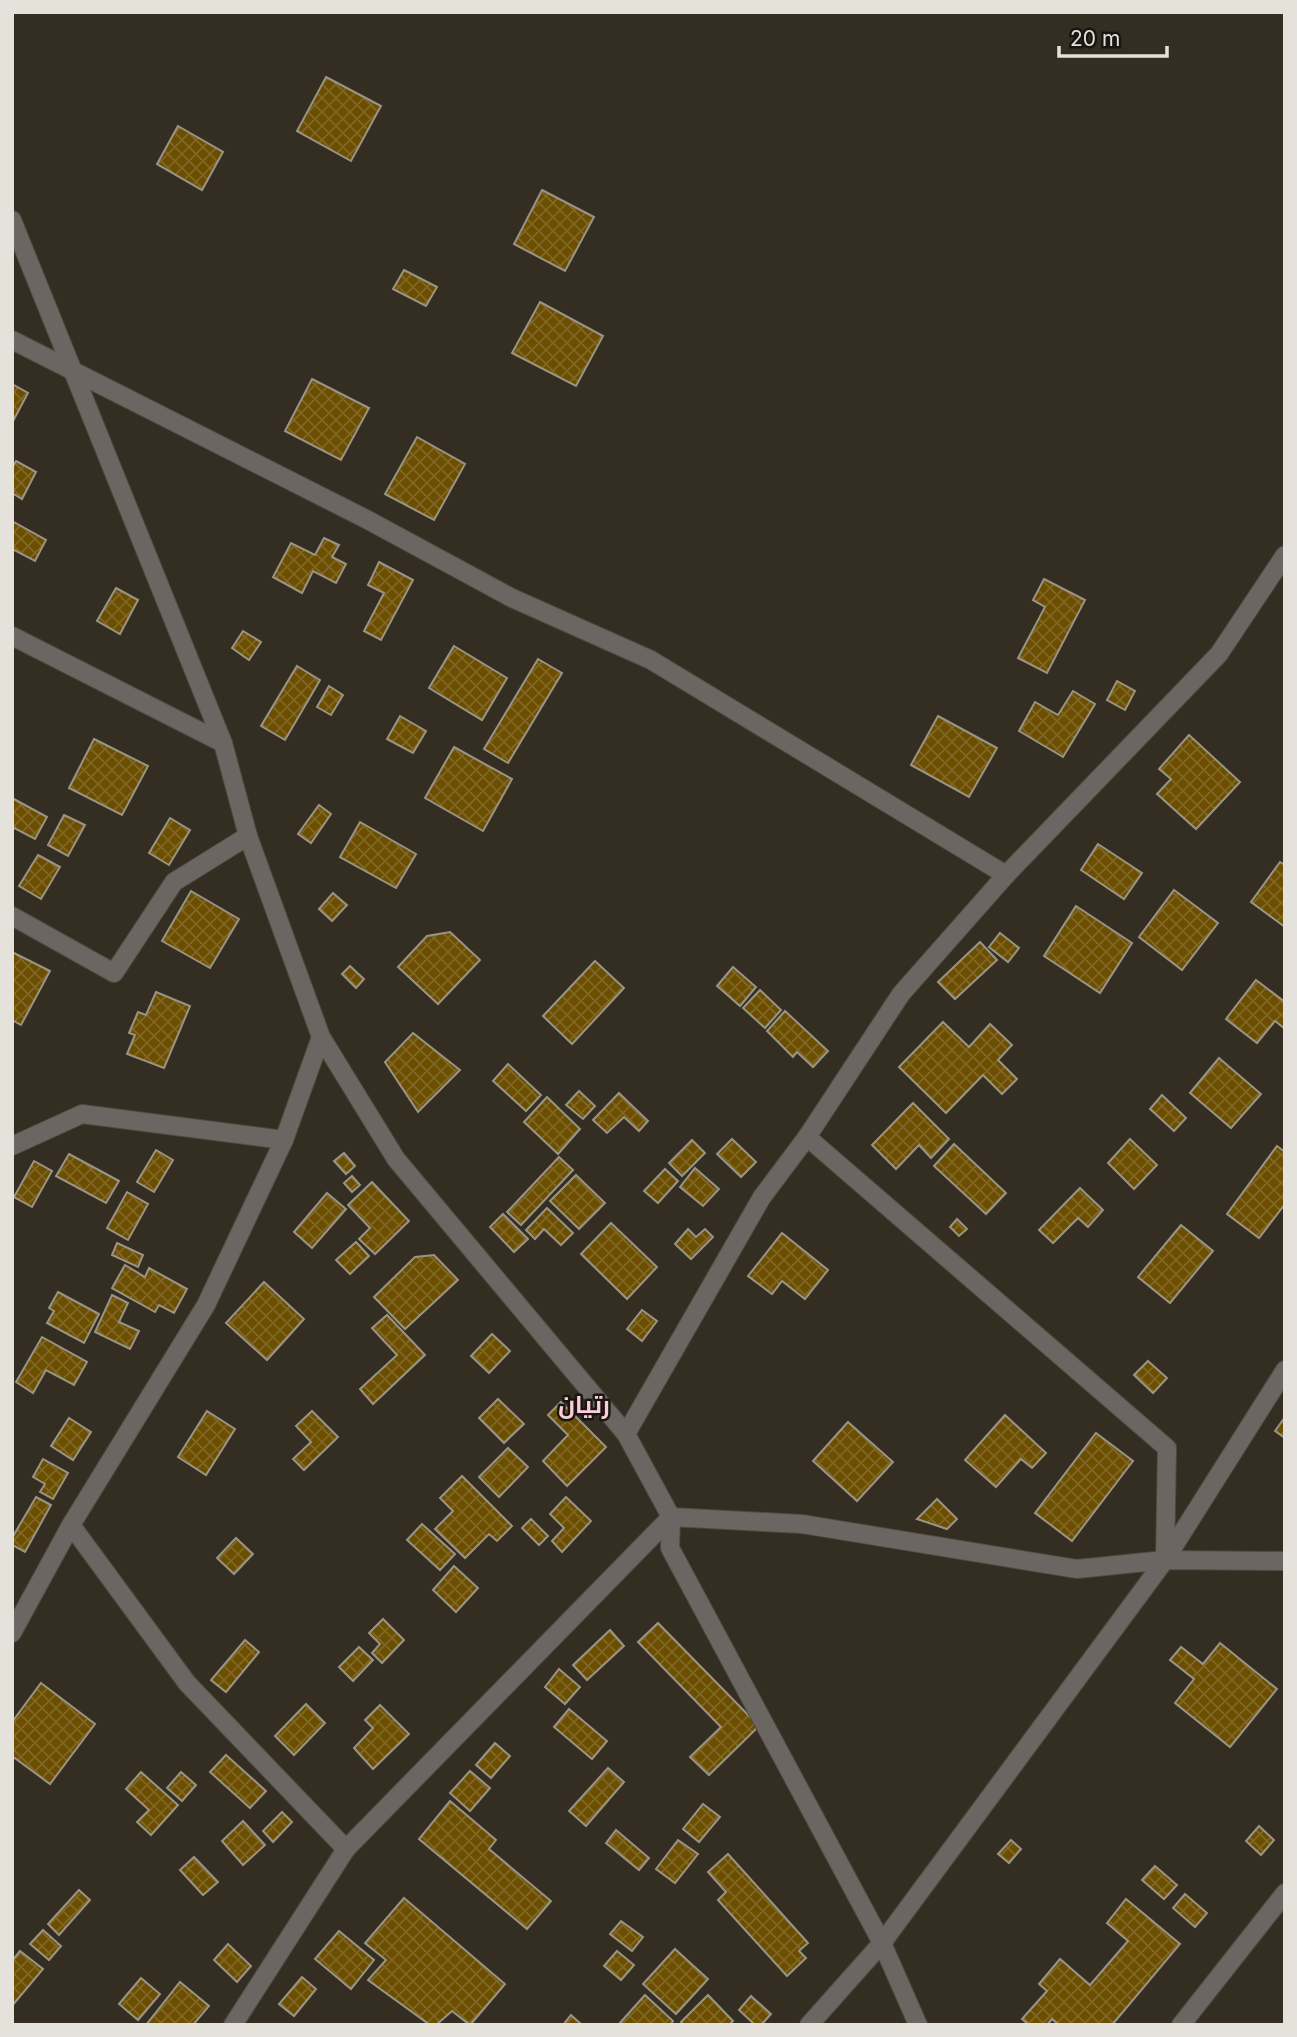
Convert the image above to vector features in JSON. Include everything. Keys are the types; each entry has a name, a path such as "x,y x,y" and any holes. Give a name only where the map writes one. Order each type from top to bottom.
{"street":[{"path":"12,220 223,743 248,836 321,1037 396,1159 626,1434 671,1517 670,1548 882,1943 918,2025"},
{"path":"12,340 366,519 512,598 652,660 1006,875"},
{"path":"626,1434 762,1197 807,1137 901,994 1006,875 1219,654 1285,555"},
{"path":"12,636 223,743"},
{"path":"12,916 114,973 174,882 248,836"},
{"path":"12,1633 71,1525 206,1305 284,1140 321,1037"},
{"path":"12,1146 82,1114 284,1140"},
{"path":"807,1137 1167,1448 1165,1560"},
{"path":"809,2025 882,1943 1165,1560 1285,1370"},
{"path":"233,2025 346,1849 671,1517 802,1524 1077,1569 1165,1560 1285,1560"},
{"path":"71,1525 187,1683 346,1849"},
{"path":"1181,2025 1285,1893"}],"building":[{"path":"326,77 381,106 351,161 297,131"},
{"path":"178,126 223,152 202,190 157,164"},
{"path":"542,190 594,217 565,271 514,244"},
{"path":"404,270 437,287 426,306 393,289"},
{"path":"540,302 603,336 576,386 512,353"},
{"path":"312,379 369,408 341,460 285,431"},
{"path":"12,384 28,393 12,423"},
{"path":"417,437 465,464 434,520 385,494"},
{"path":"16,461 36,472 22,499 12,493 12,468"},
{"path":"12,521 46,540 35,561 12,549"},
{"path":"324,538 339,545 332,557 346,564 336,583 313,571 302,593 273,577 291,543 315,555"},
{"path":"379,562 413,580 381,640 364,631 384,593 368,585"},
{"path":"1044,579 1085,600 1047,673 1018,658 1045,607 1033,600"},
{"path":"116,588 138,600 120,634 97,621"},
{"path":"243,631 261,642 249,660 232,648"},
{"path":"454,646 507,678 482,720 429,688"},
{"path":"538,659 562,673 508,763 484,749"},
{"path":"297,666 320,680 285,740 261,726"},
{"path":"1117,681 1135,691 1125,710 1107,700"},
{"path":"329,686 343,695 331,715 317,707"},
{"path":"1073,691 1095,704 1063,757 1019,731 1035,702 1058,715"},
{"path":"400,716 426,731 413,753 387,739"},
{"path":"938,716 997,748 969,797 911,765"},
{"path":"1189,735 1240,782 1196,829 1157,794 1171,779 1159,769"},
{"path":"94,739 148,766 122,815 69,788"},
{"path":"454,747 512,779 483,831 425,798"},
{"path":"12,798 47,817 35,839 12,827"},
{"path":"319,805 331,814 311,843 298,834"},
{"path":"64,815 85,825 68,856 48,845"},
{"path":"170,818 190,830 169,865 149,853"},
{"path":"360,822 416,854 396,888 340,857"},
{"path":"1098,844 1142,873 1124,899 1081,870"},
{"path":"38,855 60,867 41,899 19,886"},
{"path":"1280,862 1285,865 1285,927 1251,902"},
{"path":"1174,890 1218,923 1182,970 1139,937"},
{"path":"191,891 239,919 210,968 162,941"},
{"path":"333,893 347,905 332,921 319,909"},
{"path":"1076,906 1132,943 1100,993 1044,956"},
{"path":"450,932 480,960 438,1004 398,967 427,936"},
{"path":"1000,933 1019,948 1008,962 989,947"},
{"path":"980,942 997,960 955,999 938,982"},
{"path":"12,952 50,971 21,1025 12,1020"},
{"path":"595,961 624,988 572,1044 543,1016"},
{"path":"350,966 364,979 356,988 342,974"},
{"path":"733,967 756,987 740,1006 717,986"},
{"path":"1256,980 1285,1002 1285,1029 1275,1021 1257,1043 1226,1019"},
{"path":"760,990 781,1010 765,1028 743,1008"},
{"path":"156,992 190,1006 164,1068 127,1054 135,1035 129,1033 138,1012 146,1015"},
{"path":"785,1011 828,1051 813,1067 797,1052 793,1057 767,1031"},
{"path":"943,1022 969,1047 990,1024 1012,1045 998,1060 1017,1079 1002,1094 983,1075 946,1113 899,1067"},
{"path":"413,1033 460,1070 418,1112 385,1062"},
{"path":"1219,1058 1261,1094 1231,1128 1190,1093"},
{"path":"508,1064 541,1095 526,1111 493,1081"},
{"path":"579,1091 595,1106 583,1119 566,1105"},
{"path":"619,1093 648,1121 639,1131 624,1117 607,1133 593,1120"},
{"path":"1162,1095 1186,1118 1174,1131 1150,1109"},
{"path":"547,1097 580,1129 558,1154 524,1122"},
{"path":"913,1103 949,1139 931,1158 919,1145 896,1169 872,1145"},
{"path":"732,1139 756,1162 741,1177 717,1154"},
{"path":"1130,1139 1157,1165 1134,1189 1108,1163"},
{"path":"692,1140 705,1153 682,1176 669,1163"},
{"path":"954,1144 1006,1193 986,1214 934,1166"},
{"path":"1277,1146 1285,1152 1285,1204 1259,1238 1227,1214"},
{"path":"156,1150 173,1160 154,1192 137,1182"},
{"path":"344,1153 355,1166 346,1174 334,1161"},
{"path":"69,1154 119,1181 106,1203 56,1176"},
{"path":"559,1157 573,1170 521,1225 507,1212"},
{"path":"34,1161 52,1171 32,1207 14,1197"},
{"path":"695,1168 719,1189 703,1206 680,1187"},
{"path":"665,1169 678,1181 658,1203 644,1191"},
{"path":"576,1175 605,1203 579,1229 550,1201"},
{"path":"352,1176 360,1185 352,1192 344,1183"},
{"path":"372,1182 409,1221 375,1254 359,1239 370,1228 348,1205"},
{"path":"1080,1188 1103,1210 1088,1227 1078,1218 1053,1243 1039,1230"},
{"path":"127,1192 148,1204 128,1240 107,1228"},
{"path":"327,1193 346,1209 312,1248 294,1232"},
{"path":"547,1208 573,1233 561,1245 544,1229 535,1239 526,1230"},
{"path":"503,1214 528,1239 514,1252 490,1227"},
{"path":"957,1219 967,1229 959,1236 950,1227"},
{"path":"611,1223 657,1267 627,1299 581,1254"},
{"path":"1181,1225 1213,1251 1170,1303 1138,1277"},
{"path":"688,1229 696,1237 705,1229 713,1237 691,1259 675,1244"},
{"path":"782,1233 828,1270 805,1299 782,1281 772,1294 748,1276"},
{"path":"356,1242 369,1256 350,1274 336,1260"},
{"path":"117,1243 143,1255 138,1267 112,1255"},
{"path":"434,1255 458,1280 405,1329 374,1297 415,1257"},
{"path":"125,1265 145,1277 149,1268 187,1289 174,1313 159,1305 155,1312 112,1288"},
{"path":"264,1282 304,1319 267,1360 226,1323"},
{"path":"58,1292 99,1314 84,1343 47,1323 54,1311 49,1308"},
{"path":"112,1295 128,1303 119,1322 139,1331 130,1349 95,1332"},
{"path":"642,1310 657,1321 642,1341 627,1329"},
{"path":"387,1315 425,1355 373,1404 360,1389 397,1355 372,1328"},
{"path":"492,1334 510,1351 489,1373 471,1356"},
{"path":"42,1337 87,1362 74,1385 46,1370 33,1393 16,1382"},
{"path":"1148,1361 1167,1378 1153,1393 1134,1375"},
{"path":"498,1399 524,1424 504,1443 479,1418"},
{"path":"561,1402 606,1447 567,1486 543,1461 568,1435 548,1415"},
{"path":"207,1411 235,1429 206,1475 178,1457"},
{"path":"312,1411 338,1437 304,1470 293,1459 311,1442 296,1426"},
{"path":"1005,1415 1046,1453 1032,1468 1021,1459 996,1487 965,1460"},
{"path":"1285,1417 1285,1438 1275,1431"},
{"path":"69,1418 91,1432 73,1460 51,1446"},
{"path":"848,1422 893,1462 857,1501 813,1461"},
{"path":"1096,1433 1133,1461 1072,1541 1035,1513"},
{"path":"508,1448 528,1467 499,1497 479,1477"},
{"path":"43,1459 68,1473 53,1499 40,1492 45,1484 33,1477"},
{"path":"462,1476 512,1526 497,1541 489,1534 465,1558 435,1529 453,1511 440,1498"},
{"path":"36,1497 51,1505 25,1552 12,1545 12,1538"},
{"path":"566,1497 591,1521 562,1552 552,1541 564,1528 550,1514"},
{"path":"937,1499 957,1519 947,1529 917,1519"},
{"path":"531,1519 548,1536 539,1545 522,1528"},
{"path":"422,1524 455,1554 440,1570 407,1540"},
{"path":"236,1538 253,1554 234,1574 217,1558"},
{"path":"454,1566 478,1588 456,1612 433,1590"},
{"path":"383,1619 404,1640 382,1663 372,1653 380,1644 369,1633"},
{"path":"658,1623 759,1726 709,1775 690,1757 721,1727 638,1642"},
{"path":"610,1630 624,1646 587,1680 573,1665"},
{"path":"245,1640 259,1652 226,1692 211,1680"},
{"path":"1220,1643 1277,1689 1230,1747 1175,1703 1194,1679 1170,1660 1181,1647 1203,1664"},
{"path":"359,1647 373,1660 353,1681 339,1667"},
{"path":"559,1669 580,1687 565,1704 545,1687"},
{"path":"41,1683 95,1724 50,1784 12,1756 12,1722"},
{"path":"306,1704 325,1723 294,1755 275,1736"},
{"path":"380,1705 409,1734 373,1769 354,1748 373,1728 365,1720"},
{"path":"569,1709 607,1741 592,1759 554,1727"},
{"path":"495,1743 510,1756 491,1778 476,1765"},
{"path":"226,1755 266,1791 250,1808 210,1772"},
{"path":"608,1768 624,1782 586,1826 569,1811"},
{"path":"470,1771 490,1788 470,1811 450,1793"},
{"path":"141,1772 178,1805 151,1835 137,1822 149,1810 126,1789"},
{"path":"181,1772 196,1785 182,1801 167,1788"},
{"path":"450,1801 496,1840 489,1849 551,1901 527,1929 419,1839"},
{"path":"703,1804 720,1817 699,1842 683,1829"},
{"path":"282,1812 292,1822 273,1842 263,1831"},
{"path":"243,1821 265,1845 243,1865 222,1841"},
{"path":"1259,1826 1274,1840 1261,1855 1246,1841"},
{"path":"616,1830 649,1858 639,1870 606,1843"},
{"path":"678,1840 698,1854 675,1883 656,1869"},
{"path":"1011,1840 1021,1849 1009,1863 998,1854"},
{"path":"728,1854 808,1943 799,1951 806,1958 787,1976 718,1900 726,1892 708,1872"},
{"path":"194,1857 218,1882 203,1895 180,1870"},
{"path":"1155,1866 1177,1885 1164,1899 1142,1880"},
{"path":"79,1890 90,1900 59,1935 48,1924"},
{"path":"1185,1894 1207,1913 1195,1927 1173,1908"},
{"path":"404,1898 505,1984 470,2025 452,2011 436,2025 430,2025 368,1980 386,1960 365,1943"},
{"path":"1126,1899 1180,1944 1112,2025 1059,2025 1052,2019 1047,2025 1029,2025 1022,2019 1047,1991 1039,1984 1060,1959 1090,1985 1128,1941 1107,1923"},
{"path":"621,1921 643,1937 632,1951 610,1934"},
{"path":"43,1930 61,1946 49,1960 30,1944"},
{"path":"339,1931 374,1960 351,1989 315,1959"},
{"path":"228,1944 251,1966 237,1982 214,1960"},
{"path":"675,1949 708,1979 676,2014 643,1984"},
{"path":"20,1951 43,1969 12,2006 12,1961"},
{"path":"617,1951 634,1965 621,1980 604,1966"},
{"path":"302,1977 316,1989 294,2016 279,2004"},
{"path":"141,1978 160,1994 138,2020 119,2004"},
{"path":"180,1982 209,2006 193,2025 146,2025"},
{"path":"645,1995 673,2021 670,2025 618,2025"},
{"path":"708,1995 733,2021 729,2025 684,2025 681,2022"},
{"path":"751,1996 771,2014 761,2025 755,2025 739,2010"},
{"path":"571,2015 582,2025 563,2025"}],"district":[{"name":"رتيان","path":"584,1405"}]}
